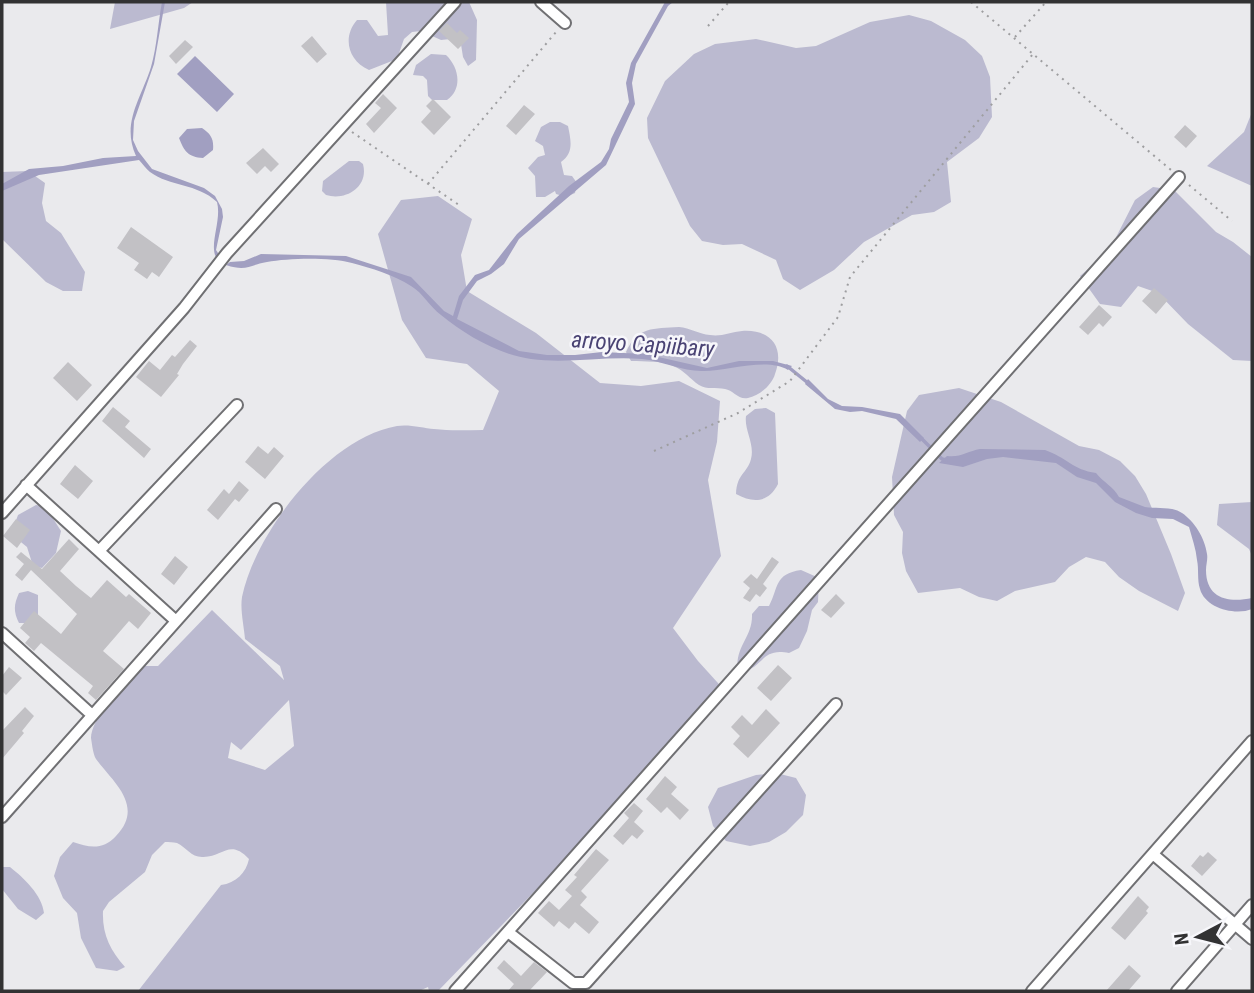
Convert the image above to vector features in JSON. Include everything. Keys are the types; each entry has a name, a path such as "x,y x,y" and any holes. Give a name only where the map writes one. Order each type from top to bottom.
{"street":[{"path":"2,513 184,308 227,253 455,2"},
{"path":"541,2 565,23"},
{"path":"455,991 1180,177"},
{"path":"99,551 237,405"},
{"path":"26,485 176,621"},
{"path":"2,817 276,509"},
{"path":"2,633 92,715"},
{"path":"508,932 573,983 586,983 835,704"},
{"path":"1031,991 1252,741"},
{"path":"1154,855 1252,939"},
{"path":"1177,991 1252,905"}],"path":[{"path":"708,26 729,2"},
{"path":"971,2 1232,221"},
{"path":"1014,38 1046,2"},
{"path":"428,184 565,23"},
{"path":"654,451 738,413 794,377 838,317 850,277 1033,54"},
{"path":"343,126 459,205"}],"shaded area":[{"path":"115,2 193,2 184,8 110,29"},
{"path":"162,2 165,2 154,64 134,121 133,140 152,169 204,188 215,196 223,217 216,250 220,256 217,259 214,247 217,202 201,191 158,177 139,160 39,175 2,191 2,184 29,169 136,156 132,144 132,122 153,59"},
{"path":"386,2 469,2 477,20 476,60 468,66 463,57 460,38 441,40 421,31 412,32 404,39 397,59 369,70 362,66 352,55 350,48 352,27 357,20 367,20 378,36 388,35"},
{"path":"665,2 673,2 668,6 636,64 632,83 635,104 606,165 519,239 504,264 477,281 463,300 457,319 519,351 547,355 602,352 645,354 707,368 739,361 773,361 792,366 788,370 780,366 759,365 696,371 650,360 628,358 558,361 519,357 472,337 437,312 411,286 367,267 343,261 310,259 261,263 243,268 226,265 261,254 346,256 411,277 444,311 453,316 459,296 475,275 489,270 517,234 569,186 601,162 629,102 626,83 631,63"},
{"path":"909,15 931,21 965,40 982,56 990,77 992,117 979,138 947,162 951,202 934,212 912,215 864,242 834,270 800,290 783,279 776,260 742,244 723,245 702,241 690,226 648,138 647,118 665,81 694,54 715,44 756,39 796,48 816,46 870,22"},
{"path":"431,54 446,55 454,66 457,84 447,100 432,100 428,96 427,80 423,76 413,75 416,65"},
{"path":"195,56 234,94 217,112 177,74"},
{"path":"1252,112 1252,186 1207,166 1244,132"},
{"path":"550,122 560,122 568,126 570,151 561,162 564,175 572,176 577,183 575,193 566,197 556,194 555,191 545,197 536,197 535,176 528,168 538,157 545,155 543,146 535,141 541,127"},
{"path":"202,128 208,132 213,146 213,150 203,158 187,152 179,138 187,129"},
{"path":"349,161 363,164 363,179 359,185 348,194 326,195 322,191 323,181"},
{"path":"28,171 45,183 42,203 46,221 61,233 85,272 82,291 63,291 46,282 2,239 2,172"},
{"path":"1153,187 1174,190 1216,232 1252,257 1252,361 1233,360 1188,324 1158,293 1138,286 1121,307 1100,304 1080,276 1109,251 1135,200"},
{"path":"438,196 472,219 461,255 467,291 536,333 600,383 641,386 679,381 720,401 717,442 708,480 721,556 673,628 727,693 438,991 429,991 428,987 419,991 138,991 221,885 240,876 249,859 231,849 209,857 198,857 177,843 165,842 152,855 145,872 109,902 103,911 108,941 125,967 117,971 96,968 81,938 77,913 63,898 54,876 60,857 73,842 91,846 106,844 116,836 128,815 123,795 93,752 92,730 102,711 135,666 158,666 212,610 284,680 280,666 245,639 241,607 250,571 262,544 279,517 321,468 346,448 371,434 397,426 483,430 499,391 467,364 426,358 402,320 378,234 401,200","holes":["289,700 294,746 265,770 228,758 231,742 241,750"]},
{"path":"679,327 714,335 742,331 761,333 777,348 778,364 773,378 761,392 744,398 722,388 702,387 668,364 631,361 626,352 641,333"},
{"path":"808,379 828,399 842,406 900,414 924,438 920,442 896,419 862,411 835,409 805,384"},
{"path":"959,388 1001,402 1079,446 1099,450 1120,461 1135,476 1146,494 1185,593 1178,611 1139,591 1119,577 1105,562 1086,557 1069,567 1055,582 1015,591 997,601 979,597 960,588 918,593 906,571 902,553 903,532 894,515 892,477 907,411 919,395"},
{"path":"766,408 775,413 778,484 766,498 755,500 736,494 738,482 752,453 746,416 755,409"},
{"path":"980,449 1045,450 1081,469 1096,473 1119,497 1145,507 1182,513 1195,525 1204,542 1207,580 1214,593 1227,599 1252,598 1252,609 1237,612 1221,609 1203,596 1189,527 1173,519 1152,518 1136,513 1115,502 1096,483 1077,477 1056,463 1003,457 963,467 939,463 947,456"},
{"path":"1252,502 1252,556 1249,549 1217,525 1219,504"},
{"path":"36,505 45,506 61,531 56,553 42,568 33,566 27,547 11,534 18,515"},
{"path":"801,570 819,578 818,602 812,610 799,648 789,653 772,653 753,667 738,672 737,663 750,630 752,614 759,606 769,606 782,578"},
{"path":"28,591 38,595 38,619 19,623 15,611 16,601 19,593"},
{"path":"776,773 796,778 806,795 803,815 786,832 769,842 750,846 726,841 713,826 708,807 718,788 756,775"},
{"path":"2,867 10,867 36,893 44,913 36,920 18,909 2,889"}],"building":[{"path":"447,23 457,33 460,30 469,38 458,49 439,31"},
{"path":"312,36 327,54 317,63 301,46"},
{"path":"185,40 193,47 176,64 169,56"},
{"path":"383,94 397,108 374,133 366,124 381,108 375,103"},
{"path":"433,99 451,117 434,135 421,122 431,111 426,106"},
{"path":"524,105 535,114 516,135 506,126"},
{"path":"1185,125 1197,136 1186,148 1174,137"},
{"path":"263,148 279,164 271,172 265,166 257,174 246,163"},
{"path":"131,227 173,257 159,277 152,272 147,279 134,270 139,263 117,248"},
{"path":"1154,288 1168,300 1156,314 1142,301"},
{"path":"1099,305 1112,317 1103,327 1099,323 1088,335 1079,327"},
{"path":"190,340 197,346 161,397 136,377 149,361 160,370 172,355 175,357"},
{"path":"68,362 92,385 77,401 53,378"},
{"path":"113,407 130,421 125,427 151,449 144,458 102,421"},
{"path":"258,446 268,454 274,447 284,456 265,479 245,462"},
{"path":"75,465 93,481 78,499 60,484"},
{"path":"239,481 249,490 239,502 235,499 218,520 207,510 224,489 229,494"},
{"path":"16,519 30,530 17,548 3,536"},
{"path":"69,539 79,549 60,571 76,586 91,598 107,580 126,597 129,594 151,613 138,629 129,621 103,651 124,669 96,700 88,693 93,686 41,643 34,651 25,643 30,637 20,628 34,611 61,634 77,614 31,570 22,581 15,575 24,564 16,557 21,552 42,569"},
{"path":"175,556 188,567 174,585 161,574"},
{"path":"772,557 779,562 763,584 767,588 760,597 756,594 750,602 743,598 750,588 743,582 751,574 757,579"},
{"path":"836,594 845,603 831,618 821,610"},
{"path":"778,665 792,678 771,701 757,688"},
{"path":"9,667 22,678 6,695 2,691 2,676"},
{"path":"25,707 34,716 22,731 24,733 2,759 2,731"},
{"path":"766,709 780,723 748,758 733,744 740,736 731,727 742,715 752,725"},
{"path":"665,776 677,787 671,794 689,810 680,820 667,807 661,813 646,799"},
{"path":"634,803 643,811 634,822 644,831 637,839 632,835 623,845 613,836 629,818 624,813"},
{"path":"596,849 609,860 581,891 587,897 580,905 599,922 589,934 575,922 569,929 559,921 554,927 538,913 549,901 559,910 572,896 565,890"},
{"path":"1208,852 1217,860 1202,876 1191,866 1200,855 1203,857"},
{"path":"1138,896 1149,907 1146,911 1148,913 1125,940 1111,928"},
{"path":"504,960 521,976 534,962 547,972 529,991 508,991 514,984 497,968"},
{"path":"1129,965 1141,976 1128,991 1106,991"}],"waterway":[{"name":"arroyo Capiibary","path":"787,366 808,383"},
{"name":"arroyo Capiibary","path":"921,438 946,460"}]}
